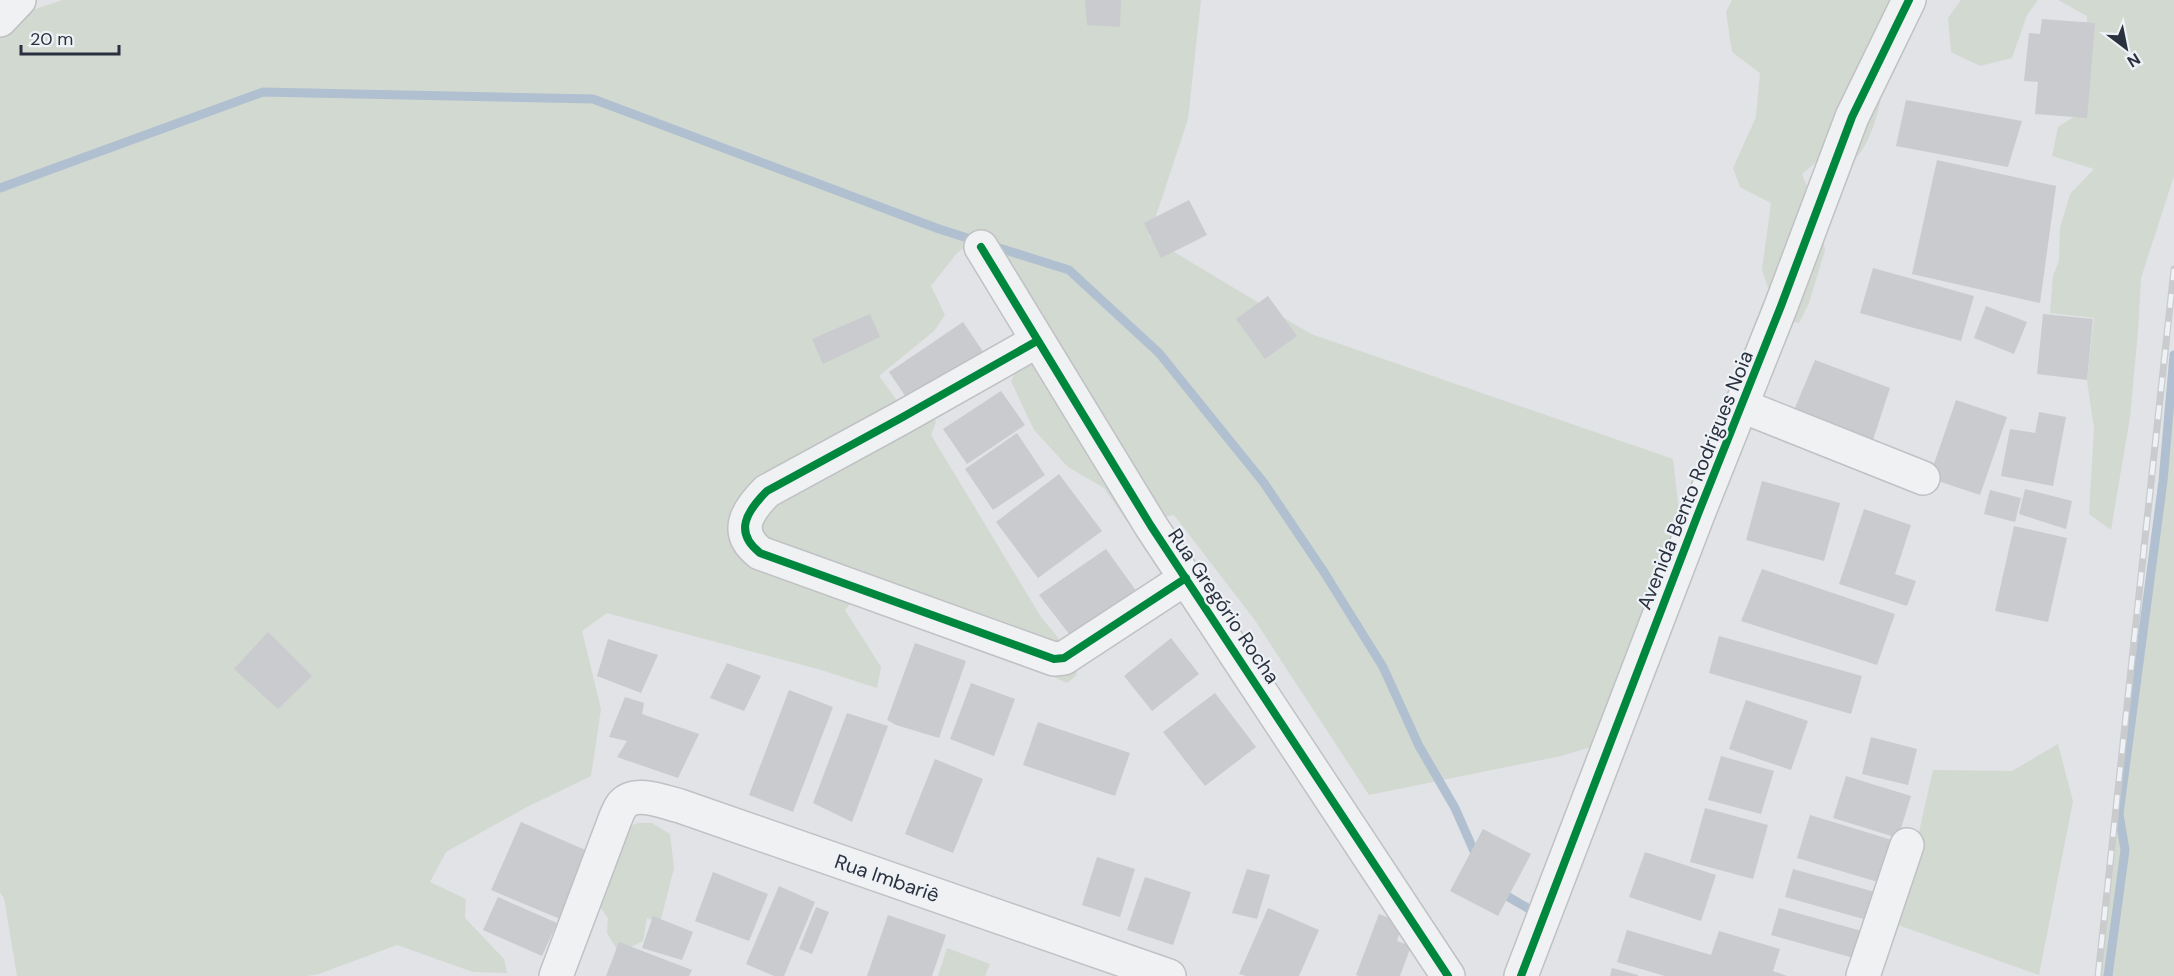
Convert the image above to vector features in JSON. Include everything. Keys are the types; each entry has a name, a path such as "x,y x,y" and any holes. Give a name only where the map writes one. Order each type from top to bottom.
{"street":[{"path":"0,20 20,0"},
{"name":"Avenida Bento Rodrigues Noia","path":"1521,976 1852,117 1909,0"},
{"name":"Rua Gregório Rocha","path":"981,248 1151,526 1448,976"},
{"path":"1037,340 767,491 750,507 745,536 751,546 760,553 1054,659 1064,658 1186,578"},
{"path":"1742,406 1923,478"},
{"name":"Rua Imbariê","path":"556,976 614,822 623,804 636,798 652,799 680,806 1169,976"},
{"path":"1863,976 1907,845"}],"shaded area":[{"path":"63,0 1201,0 1188,119 1149,237 1311,334 1673,459 1680,521 1601,744 1561,756 1369,795 1254,619 1174,515 1128,523 1104,488 1068,467 1034,430 1011,381 1044,315 985,230 956,254 931,286 945,315 934,331 879,376 907,414 929,414 936,422 931,435 1041,617 1079,663 1076,676 1067,683 860,592 845,610 881,667 877,688 818,669 607,613 582,631 601,709 591,776 525,808 446,852 430,882 466,899 465,918 504,959 507,973 473,972 397,945 319,974 307,976 17,976 4,898 0,893 0,33 26,12"},
{"path":"1732,0 1896,0 1892,12 1867,46 1886,76 1873,126 1862,150 1846,166 1820,159 1802,174 1818,213 1825,250 1809,303 1799,323 1778,318 1762,270 1771,203 1740,187 1733,168 1756,117 1760,73 1732,52 1726,12"},
{"path":"1961,0 2038,0 2027,15 2012,58 1980,66 1951,52 1948,18"},
{"path":"2058,0 2174,0 2174,176 2141,278 2130,417 2111,530 2089,514 2094,428 2087,381 2094,318 2050,313 2053,276 2059,261 2060,228 2070,194 2094,169 2052,156 2058,127 2083,111 2088,67 2087,16"},
{"path":"2174,370 2174,976 2100,976 2133,681"},
{"path":"2058,744 2073,801 2039,975 1898,925 1933,770 2012,771"},
{"path":"638,823 652,823 670,834 674,868 660,923 647,918 643,941 619,953 607,933 608,918 600,907 602,885 619,830"},
{"path":"947,948 990,964 985,976 938,976"}],"building":[{"path":"1085,0 1121,0 1120,27 1087,25"},
{"path":"2042,19 2095,23 2087,118 2035,114 2038,82 2024,81 2029,33 2040,34"},
{"path":"1906,100 2022,121 2008,167 1896,146"},
{"path":"1937,160 2056,186 2040,303 1912,274"},
{"path":"1189,200 1207,235 1161,258 1144,223"},
{"path":"1873,268 1974,296 1961,341 1860,313"},
{"path":"1268,296 1297,336 1265,359 1236,319"},
{"path":"1986,306 2027,322 2014,354 1974,338"},
{"path":"870,314 880,337 823,364 812,339"},
{"path":"2043,314 2093,319 2087,380 2037,374"},
{"path":"963,322 984,353 910,403 889,372"},
{"path":"1815,360 1890,388 1869,452 1789,422"},
{"path":"1001,391 1025,425 967,464 943,429"},
{"path":"1956,400 2007,417 1980,495 1929,478"},
{"path":"2039,412 2066,417 2053,486 2001,476 2010,429 2035,433"},
{"path":"1017,433 1045,475 993,510 965,469"},
{"path":"1059,474 1102,531 1038,578 996,522"},
{"path":"1762,481 1840,503 1824,561 1746,540"},
{"path":"2025,489 2072,501 2066,529 2019,514"},
{"path":"1990,490 2021,498 2015,522 1984,514"},
{"path":"1864,509 1911,525 1895,574 1916,581 1907,606 1839,584"},
{"path":"2014,526 2067,538 2048,622 1995,611"},
{"path":"1106,549 1142,599 1076,643 1039,595"},
{"path":"1762,569 1895,614 1877,665 1741,621"},
{"path":"268,632 312,676 278,709 234,669"},
{"path":"1719,636 1862,676 1851,714 1709,673"},
{"path":"1171,638 1199,674 1152,711 1124,676"},
{"path":"608,639 658,655 641,693 597,676"},
{"path":"915,643 966,661 939,738 887,720"},
{"path":"727,663 761,676 744,711 710,698"},
{"path":"971,683 1015,699 994,756 950,739"},
{"path":"789,690 833,707 793,812 749,795"},
{"path":"1215,693 1256,747 1205,786 1163,732"},
{"path":"625,697 644,703 642,714 699,734 678,778 617,757 627,741 609,737"},
{"path":"1746,700 1808,721 1791,770 1729,749"},
{"path":"847,713 888,726 852,822 813,803"},
{"path":"1038,722 1130,753 1115,796 1023,765"},
{"path":"1871,737 1917,749 1908,785 1862,774"},
{"path":"1721,756 1774,771 1761,814 1708,800"},
{"path":"935,759 983,779 953,853 905,834"},
{"path":"1846,776 1911,796 1898,838 1833,818"},
{"path":"1705,808 1768,825 1753,879 1690,862"},
{"path":"1810,815 1892,840 1878,882 1797,858"},
{"path":"521,822 590,852 560,919 491,890"},
{"path":"1483,829 1531,854 1498,916 1450,891"},
{"path":"1645,852 1716,875 1701,921 1629,897"},
{"path":"1097,857 1135,869 1120,917 1082,905"},
{"path":"1247,869 1270,875 1257,919 1232,913"},
{"path":"1793,869 1875,892 1867,920 1785,897"},
{"path":"713,872 768,894 749,941 695,921"},
{"path":"1145,877 1191,892 1173,945 1127,930"},
{"path":"779,886 815,902 784,976 774,976 746,964"},
{"path":"498,897 557,923 542,956 483,930"},
{"path":"816,907 829,912 812,954 799,949"},
{"path":"1268,908 1319,930 1299,976 1239,974"},
{"path":"1779,908 1869,933 1861,960 1771,935"},
{"path":"1379,914 1403,923 1397,941 1411,946 1400,976 1356,975"},
{"path":"888,915 946,935 932,976 867,976"},
{"path":"653,916 693,932 682,960 642,948"},
{"path":"1627,930 1711,955 1719,931 1780,949 1773,971 1787,976 1665,976 1617,962"},
{"path":"619,942 692,970 689,976 606,976"},
{"path":"1612,968 1638,975 1638,976 1610,976"}],"waterway":[{"path":"0,188 263,92 593,99 939,229 1069,270 1159,353 1264,483 1324,572 1383,667 1419,746 1455,808 1477,858"},
{"path":"2108,976 2125,850 2119,814 2163,481 2174,355"},
{"path":"1500,892 1531,910"}],"railway":[{"path":"2098,976 2174,269"}],"cycle path":[{"path":"1521,976 1852,117 1909,0"},
{"path":"981,247 1151,526 1448,976"},
{"path":"1037,341 767,491 754,506 746,522 747,537 752,545 760,553 1054,659 1064,658 1186,578"}]}
